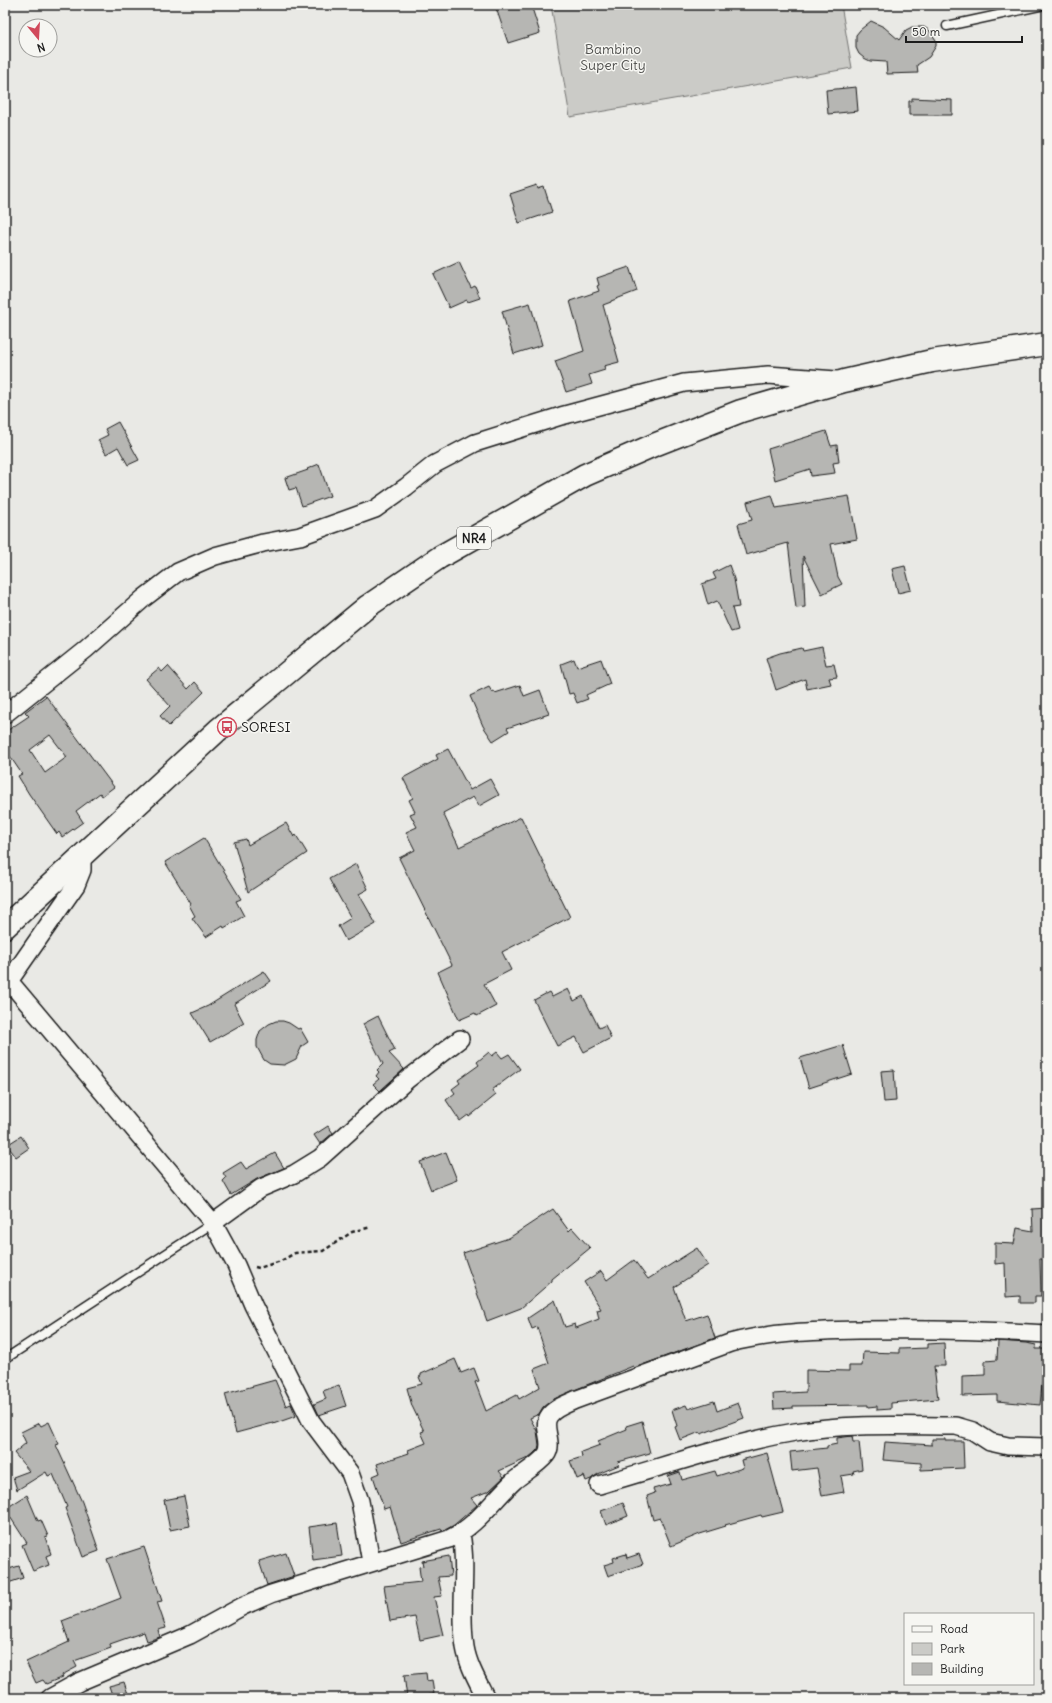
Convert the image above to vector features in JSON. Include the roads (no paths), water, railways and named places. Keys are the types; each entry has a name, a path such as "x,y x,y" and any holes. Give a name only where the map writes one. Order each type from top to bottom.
{"highway":[{"name":"NR4","path":"5,927 224,725 368,606 440,558 585,475 654,445 742,410 844,381 932,361 1047,344"}],"street":[{"path":"5,714 85,650 144,598 178,572 215,556 263,543 300,536 375,509 406,488 435,464 476,443 561,416 684,383 768,375 844,381"},
{"path":"82,855 82,870 76,886 7,984 213,1223 236,1265 263,1326 311,1421 350,1473 360,1501 371,1562"},
{"path":"213,1223 261,1188 294,1174 320,1158 408,1079 460,1039"},
{"path":"50,1698 79,1682 190,1635 243,1606 271,1594 461,1534 471,1526 514,1481 547,1454 550,1447 547,1425 548,1417 556,1410 575,1400 730,1343 756,1336 791,1332 837,1330 904,1329 1001,1331 1047,1334"},
{"path":"599,1485 725,1448 795,1432 838,1427 956,1426 973,1431 990,1442 1008,1446 1047,1447"},
{"path":"461,1534 464,1553 463,1625 465,1648 472,1668 486,1698"}],"lane":[{"path":"947,26 1044,5"},
{"path":"5,1358 213,1223"}],"place":[{"name":"SORESI","path":"227,727"}],"park label":[{"name":"Bambino Super City","path":"613,58"}]}
